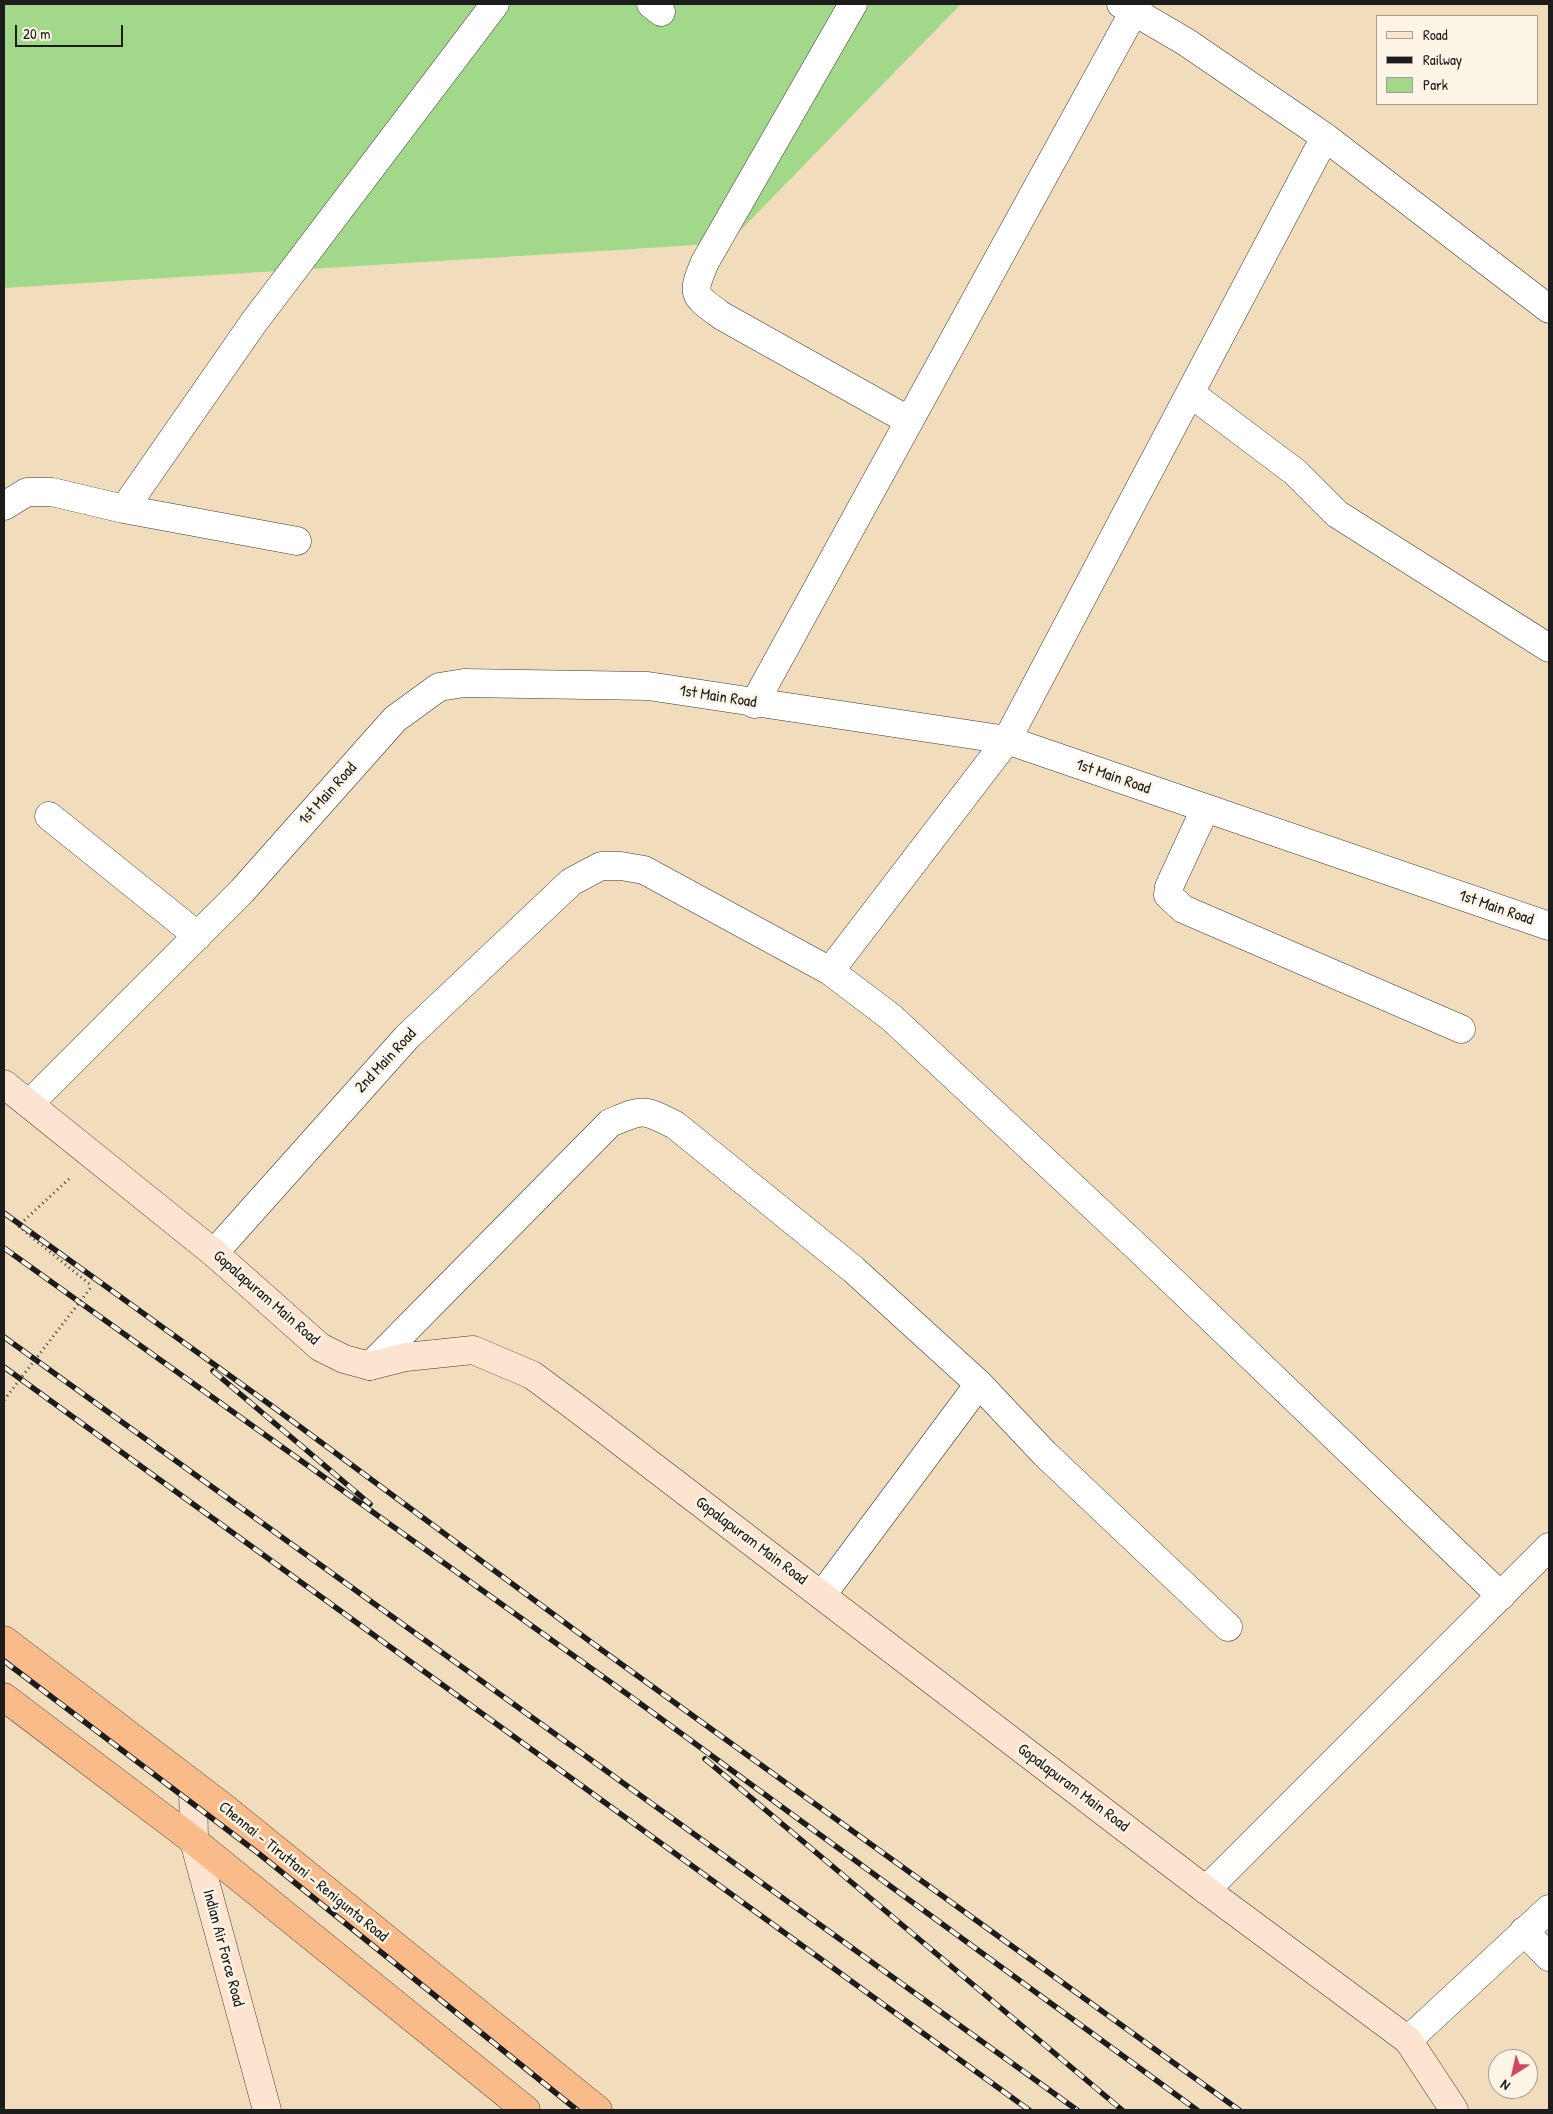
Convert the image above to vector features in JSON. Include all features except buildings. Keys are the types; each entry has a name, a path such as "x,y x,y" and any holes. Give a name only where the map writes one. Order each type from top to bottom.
{"highway":[{"name":"Chennai - Tiruttani - Renigunta Road","path":"4,1640 193,1784 598,2110"},
{"path":"4,1697 194,1841 526,2110"}],"street":[{"path":"124,509 254,322 495,4"},
{"path":"853,4 705,262 696,284 697,295 704,304 722,316 908,420"},
{"path":"754,704 1131,6 1325,137 1549,309"},
{"path":"830,971 1007,740 1325,137"},
{"path":"1190,393 1296,472 1337,514 1549,648"},
{"path":"4,506 27,492 52,492 124,509 296,541"},
{"name":"1st Main Road","path":"29,1104 242,890 395,719 439,687 464,683 648,686 754,704 1007,740 1549,926"},
{"path":"1205,809 1169,888 1168,895 1174,902 1183,909 1461,1029"},
{"path":"49,816 198,936"},
{"name":"2nd Main Road","path":"214,1253 407,1037 571,882 601,866 621,866 644,870 830,971 900,1025 1146,1256 1501,1596"},
{"name":"Gopalapuram Main Road","path":"4,1084 214,1253 320,1347 344,1359 370,1366 406,1358 473,1350 532,1375 1206,1890 1408,2040 1454,2110"},
{"path":"370,1366 610,1123 638,1111 653,1114 675,1125 854,1270 979,1384 1045,1454 1228,1627"},
{"path":"822,1595 979,1384"},
{"path":"1206,1890 1549,1547"},
{"name":"Indian Air Force Road","path":"193,1784 194,1841 267,2110"},
{"path":"1408,2040 1549,1909"},
{"path":"1524,1931 1549,1957"}],"path":[{"path":"4,1400 92,1286 18,1226 94,1156"}],"green space":[{"path":"4,4 961,4 728,243 4,288"}],"railway":[{"path":"4,1213 276,1409 599,1648 1239,2110"},
{"path":"4,1248 634,1699 1197,2110"},
{"path":"4,1337 1077,2110"},
{"path":"4,1367 1029,2110"},
{"path":"213,1371 370,1504"},
{"path":"4,1661 258,1853 577,2110"},
{"path":"705,1759 1122,2110"}]}
